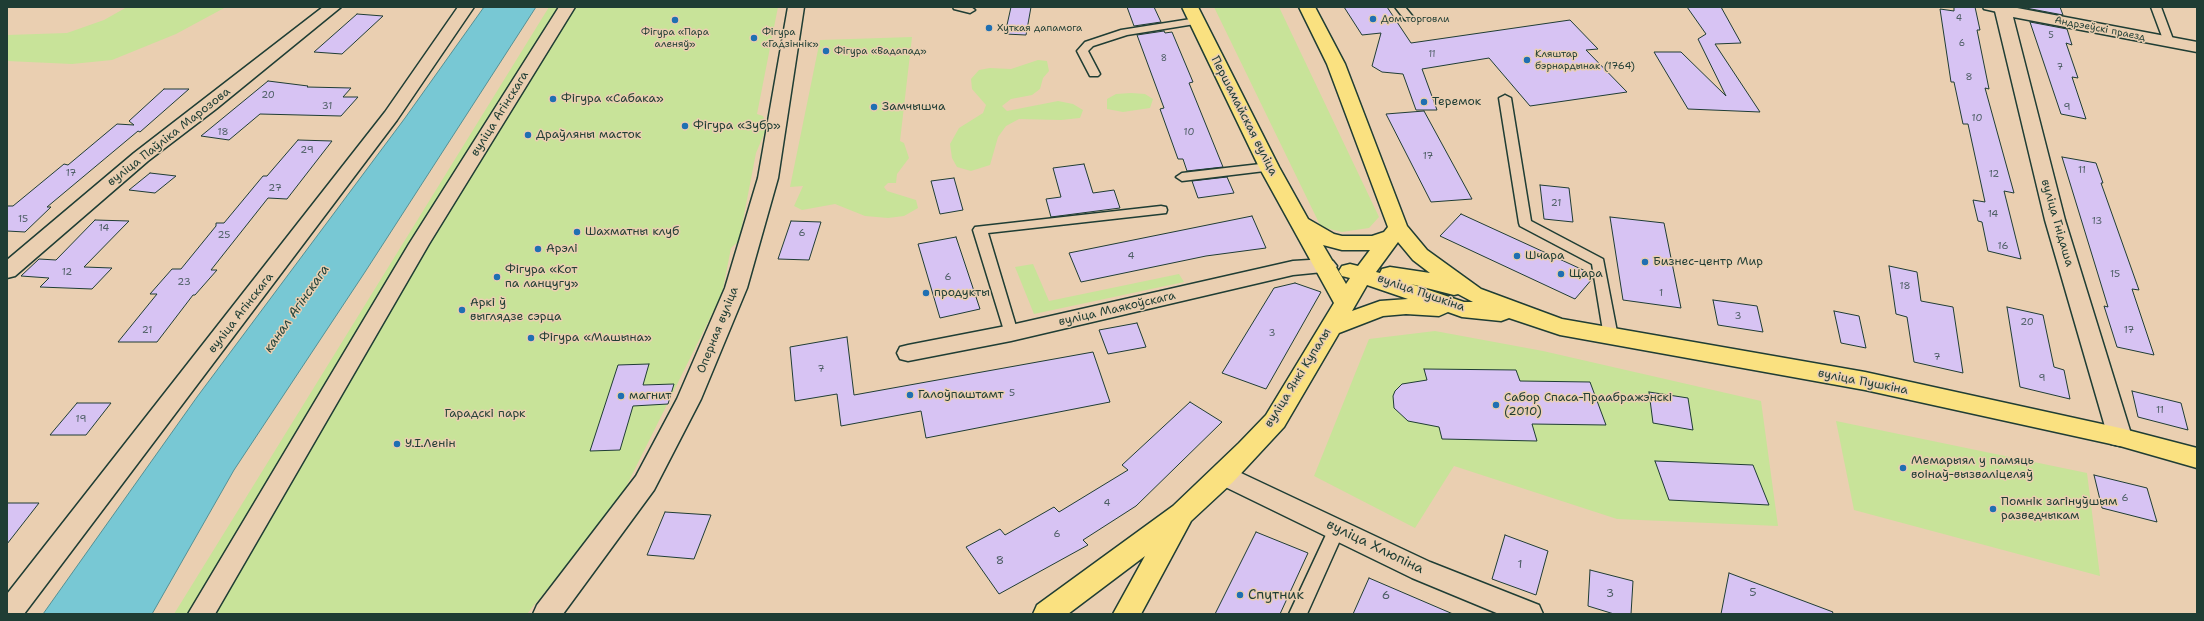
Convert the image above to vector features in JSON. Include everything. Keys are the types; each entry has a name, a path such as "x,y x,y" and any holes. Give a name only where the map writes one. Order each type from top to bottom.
{"main road":[{"path":"1300,224 1327,239 1342,243 1374,243 1394,233 1336,64 1307,7"},
{"name":"Першамайская вуліца","path":"1193,14 1270,167 1300,224 1326,266 1345,303"},
{"name":"вуліца Янкі Купалы","path":"1047,614 1182,513 1224,475 1274,421 1363,274 1394,233"},
{"name":"вуліца Пушкіна","path":"1394,233 1420,255 1467,301"},
{"path":"1326,266 1363,274"},
{"name":"вуліца Пушкіна","path":"1363,274 1526,316 1560,327 1865,381 2120,437 2197,458"},
{"path":"1330,328 1380,309 1467,301"},
{"path":"1127,614 1182,513"}],"street":[{"name":"вуліца Паўліка Марозова","path":"7,270 141,157 223,96 333,7"},
{"name":"вуліца Агінскага","path":"8,614 391,116 466,7"},
{"name":"вуліца Агінскага","path":"201,614 419,244 567,7"},
{"name":"Оперная вуліца","path":"547,614 645,483 689,400 736,288 768,178 792,22 796,7"},
{"name":"Андрэеўскі праезд","path":"1997,8 2197,47"},
{"name":"вуліца Гнідаша","path":"1997,8 2055,220 2120,437"},
{"name":"вуліца Маякоўскага","path":"908,353 1011,334 1293,268 1326,266"},
{"name":"вуліца Хлюпіна","path":"1224,475 1421,570 1529,614"}],"lane":[{"path":"958,7 970,10"},
{"path":"1400,7 1409,18"},
{"path":"2156,7 2169,42"},
{"path":"1094,74 1082,51 1089,44 1125,32 1193,14"},
{"path":"1505,98 1526,223 1598,262 1611,337"},
{"path":"1182,177 1270,167"},
{"path":"1011,334 980,230 1161,210"},
{"path":"1298,614 1338,529"}],"green space":[{"path":"127,7 226,7 176,34 112,60 72,64 7,61 7,35 67,33 104,20"},
{"name":"Гарадскі парк","path":"549,7 778,7 757,114 763,116 767,127 756,153 739,241 731,248 722,294 619,501 527,614 174,614"},
{"path":"1214,7 1279,7 1379,217 1369,228 1342,232 1321,227"},
{"path":"912,37 900,141 904,143 909,158 897,174 896,183 888,183 884,187 887,191 916,200 918,208 904,216 888,218 865,216 835,204 802,210 794,206 803,186 790,187 820,40"},
{"path":"1038,60 1047,61 1049,71 1043,78 1040,89 1032,95 1011,99 1002,106 1007,111 1058,101 1073,104 1083,110 1080,118 1061,120 1019,119 1006,126 998,137 990,165 971,171 957,167 952,158 950,144 959,128 983,113 986,105 972,89 971,79 979,70 990,68 1011,69"},
{"path":"1116,94 1145,94 1153,99 1150,108 1123,112 1107,109 1107,99"},
{"path":"1033,264 1049,301 1179,274 1184,282 1034,314 1015,267"},
{"path":"1435,331 1543,351 1761,401 1778,526 1617,519 1454,466 1415,528 1314,476 1369,339"},
{"path":"1836,421 2087,473 2100,576 1854,510"}],"water":[{"name":"канал Агінскага","path":"484,7 536,7 365,272 234,470 152,614 43,614 197,397 405,118"}],"building":[{"path":"1011,7 1031,7 1026,35 1005,34"},
{"path":"1127,7 1154,7 1161,22 1134,26"},
{"path":"1344,7 1387,7 1411,43 1570,20 1598,49 1586,50 1627,92 1530,106 1489,58 1422,69 1437,110 1416,110 1403,74 1382,72 1372,66 1381,33 1362,35"},
{"path":"1687,7 1721,7 1741,43 1715,44 1760,112 1688,109 1654,52 1681,52 1726,96 1698,39 1706,34"},
{"path":"1954,7 1975,7 1980,30 1977,30 1989,89 1985,88 2014,193 2004,191 2021,259 1988,251 1982,222 1978,221 1973,200 1985,202 1968,124 1963,124 1954,82 1951,82 1940,9 1954,11"},
{"path":"2060,7 2063,15 2026,8"},
{"path":"357,14 383,16 342,54 314,52"},
{"path":"2030,22 2067,29 2072,45 2066,43 2078,78 2072,77 2086,119 2061,114"},
{"path":"1164,31 1165,33 1172,32 1193,82 1189,83 1223,167 1187,171 1183,159 1178,159 1160,109 1164,108 1137,35"},
{"path":"268,81 308,86 307,87 351,88 343,97 358,97 341,116 260,114 229,140 201,136"},
{"path":"164,89 189,89 140,132 138,131 47,207 51,207 25,232 7,231 7,206 13,206 64,164 68,165 117,124 134,125 129,121"},
{"path":"1424,111 1472,199 1431,202 1386,114"},
{"path":"298,140 332,141 287,199 268,198 211,270 217,270 195,295 193,295 157,342 118,342 157,294 150,294 172,269 181,269 216,226 216,223 224,223 263,176 267,176"},
{"path":"2062,157 2096,163 2103,183 2101,183 2139,290 2132,289 2154,355 2117,347 2104,306 2108,307"},
{"path":"1084,164 1093,193 1114,190 1120,208 1051,217 1046,199 1061,197 1053,168"},
{"path":"150,173 176,176 155,193 129,190"},
{"path":"1227,177 1234,193 1198,198 1192,181"},
{"path":"954,178 963,210 940,214 931,181"},
{"path":"1540,185 1569,188 1573,222 1544,219"},
{"name":"Шчара","path":"1461,214 1592,274 1593,278 1575,299 1440,236"},
{"path":"1252,216 1266,248 1206,256 1081,282 1069,253"},
{"name":"Бизнес-центр Мир","path":"1610,217 1664,223 1681,308 1623,300"},
{"path":"95,220 129,221 84,267 112,268 92,289 40,287 49,278 21,276 39,259 56,260"},
{"path":"791,221 821,222 809,260 778,259"},
{"path":"956,237 980,309 940,318 918,244"},
{"path":"1889,266 1917,272 1921,301 1953,307 1963,373 1914,362 1907,317 1896,314"},
{"path":"1295,283 1321,292 1266,389 1222,373 1274,288"},
{"path":"1713,300 1757,306 1763,332 1718,325"},
{"path":"2007,307 2043,315 2054,367 2064,370 2070,399 2020,387"},
{"path":"1834,311 1859,316 1866,348 1841,343"},
{"path":"1137,323 1146,347 1108,354 1099,330"},
{"path":"847,337 854,395 1093,352 1110,402 926,438 921,411 841,426 837,394 795,401 790,347"},
{"path":"649,364 643,385 674,384 668,404 633,406 620,450 590,451 618,365"},
{"name":"Сабор Спаса-Праабражэнскі (2010)","path":"1424,369 1516,370 1520,381 1590,382 1606,425 1532,424 1537,441 1442,439 1439,427 1408,421 1394,408 1393,396 1395,391 1402,384 1427,380"},
{"path":"2132,391 2181,403 2188,430 2138,417"},
{"path":"1649,392 1688,398 1693,430 1653,423"},
{"path":"1190,402 1222,422 1136,506 1083,540 1088,545 999,594 966,547 1000,529 1005,535 1054,507 1059,512 1128,470 1122,465"},
{"path":"77,403 111,403 86,435 50,435"},
{"path":"1655,461 1753,465 1769,505 1669,500"},
{"path":"2094,475 2147,488 2157,522 2102,508"},
{"path":"7,503 39,503 7,544"},
{"path":"665,512 711,515 694,559 647,555"},
{"path":"1256,532 1308,553 1280,614 1215,614"},
{"path":"1505,535 1548,551 1536,595 1492,579"},
{"path":"1590,570 1633,581 1631,614 1614,614 1588,606"},
{"path":"1729,573 1833,612 1832,614 1721,614"},
{"path":"1369,578 1453,614 1353,614"}],"place":[{"name":"Дом торговли","path":"1373,19"},
{"name":"Фігура «Пара аленяў»","path":"675,20"},
{"name":"Хуткая дапамога","path":"989,28"},
{"name":"Фігура «Гадзіннік»","path":"754,38"},
{"name":"Фігура «Вадапад»","path":"826,51"},
{"name":"Кляштар бэрнардынак (1764)","path":"1527,60"},
{"name":"Фігура «Сабака»","path":"553,99"},
{"name":"Теремок","path":"1424,102"},
{"name":"Замчышча","path":"874,107"},
{"name":"Фігура «Зубр»","path":"685,126"},
{"name":"Драўляны масток","path":"528,135"},
{"name":"Шахматны клуб","path":"577,232"},
{"name":"Арэлі","path":"538,249"},
{"name":"Шчара","path":"1517,256"},
{"name":"Бизнес-центр Мир","path":"1645,262"},
{"name":"Щара","path":"1561,274"},
{"name":"Фігура «Кот па ланцугу»","path":"497,277"},
{"name":"продукты","path":"926,293"},
{"name":"Аркі ў выглядзе сэрца","path":"462,310"},
{"name":"Фігура «Машына»","path":"531,338"},
{"name":"Галоўпаштамт","path":"910,395"},
{"name":"магнит","path":"621,396"},
{"name":"Сабор Спаса-Праабражэнскі (2010)","path":"1496,405"},
{"name":"У.І.Ленін","path":"397,444"},
{"name":"Мемарыял у памяць воінаў-вызваліцеляў","path":"1903,468"},
{"name":"Помнік загінуўшым разведчыкам","path":"1993,509"},
{"name":"Спутник","path":"1240,595"}]}
